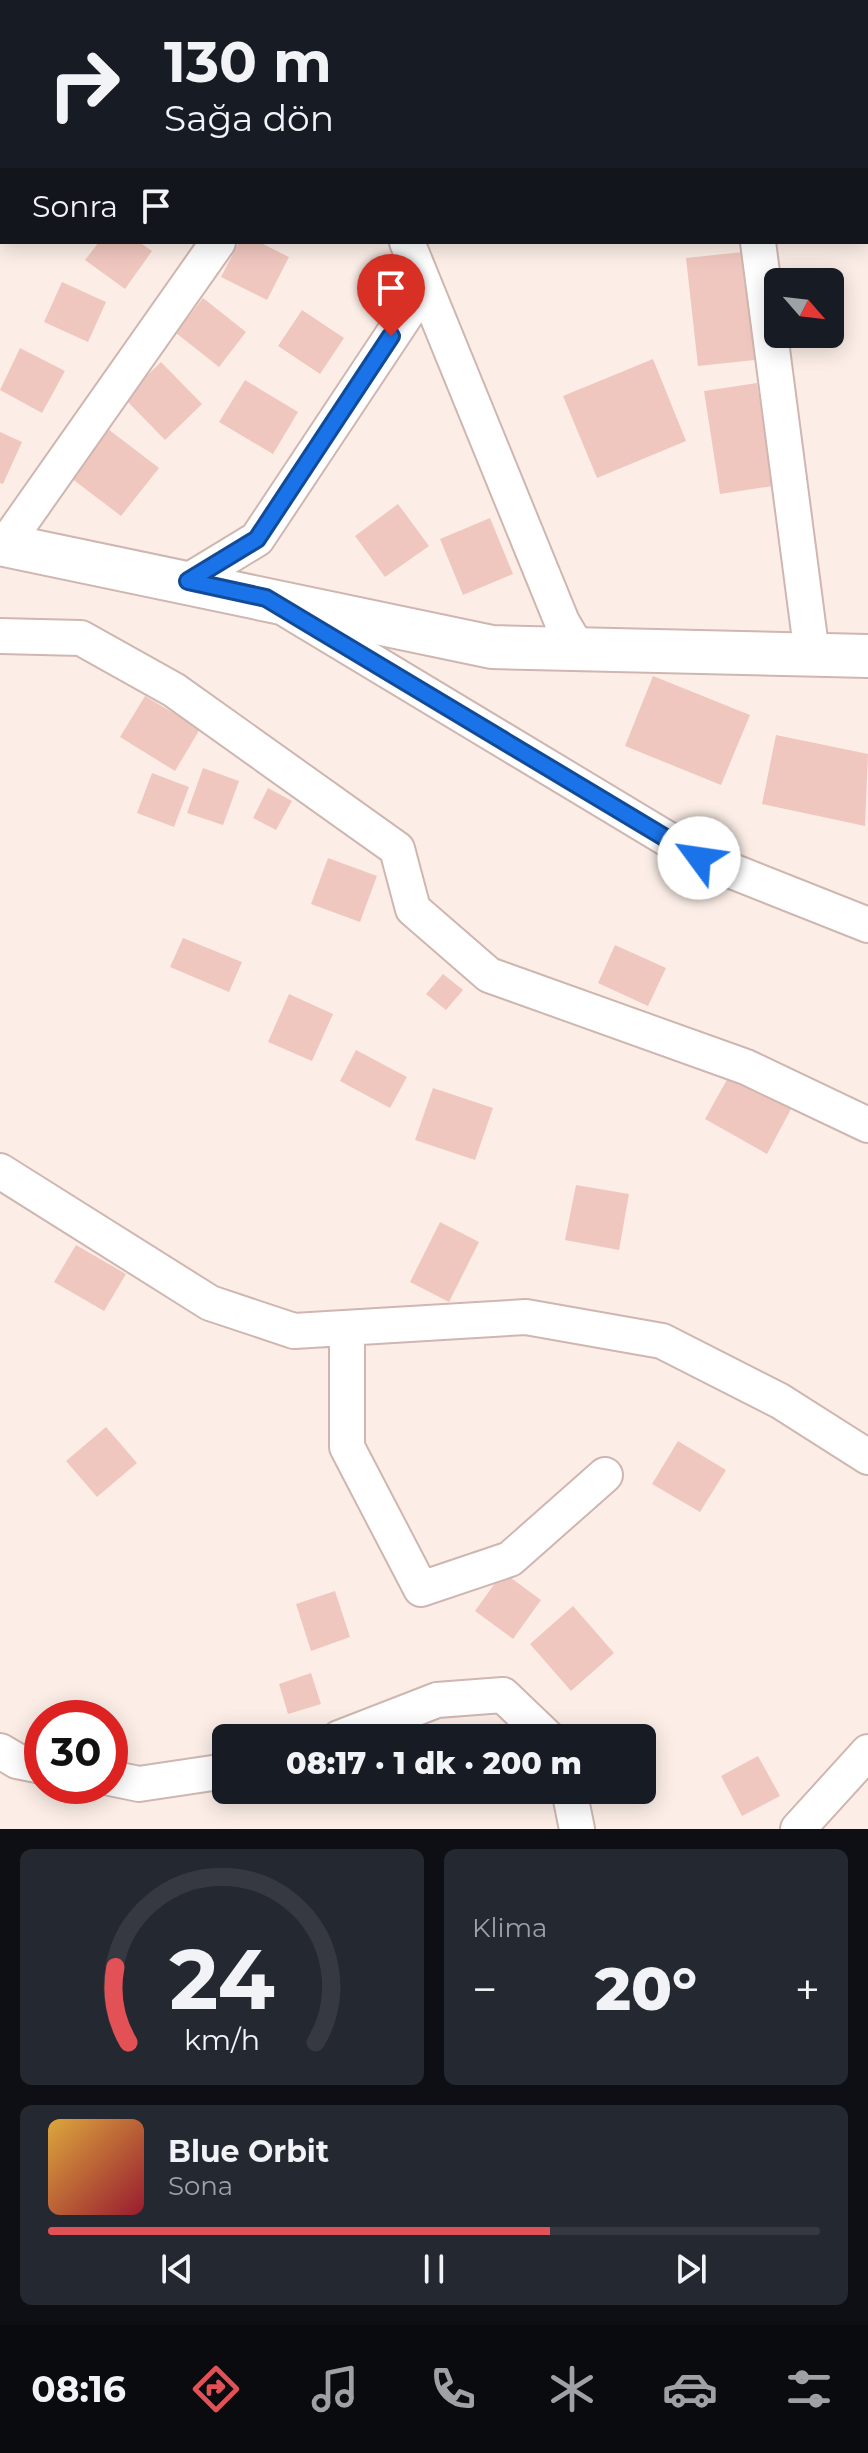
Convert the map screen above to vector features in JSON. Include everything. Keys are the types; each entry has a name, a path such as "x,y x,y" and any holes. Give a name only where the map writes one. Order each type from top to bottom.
{"street":[{"path":"217,244 3,544 492,647 868,656"},
{"path":"408,244 562,622 578,649"},
{"path":"758,244 812,655"},
{"path":"188,581 257,539 425,286"},
{"path":"266,598 699,858 868,925"},
{"path":"0,636 81,638 174,690 397,849 413,909 489,975 746,1067 868,1125"},
{"path":"0,1171 210,1303 294,1331 526,1317 662,1341 780,1401 868,1457"},
{"path":"347,1329 347,1447 421,1589 510,1559 605,1475"},
{"path":"375,1724 437,1700 503,1695 533,1724"},
{"path":"0,1751 24,1762"},
{"path":"798,1829 868,1752"},
{"path":"128,1782 139,1784 212,1773"},
{"path":"572,1804 577,1829"}],"building":[{"path":"97,244 142,244 152,251 125,289 85,260"},
{"path":"238,244 263,244 289,257 267,300 221,277"},
{"path":"743,252 755,360 698,366 686,258"},
{"path":"62,282 106,302 88,342 44,322"},
{"path":"203,298 246,332 219,367 176,333"},
{"path":"302,310 344,338 320,374 278,346"},
{"path":"20,348 65,371 42,413 0,390"},
{"path":"653,359 686,441 597,478 563,396"},
{"path":"161,362 202,404 165,440 124,398"},
{"path":"245,380 298,412 273,454 219,422"},
{"path":"757,383 773,486 720,494 704,391"},
{"path":"108,429 159,468 121,516 71,478"},
{"path":"0,432 22,442 3,484 0,483"},
{"path":"398,504 429,546 385,577 355,536"},
{"path":"490,518 513,574 463,595 440,539"},
{"path":"653,676 750,715 721,785 625,746"},
{"path":"145,696 200,729 175,771 120,737"},
{"path":"776,735 868,754 865,826 762,804"},
{"path":"203,768 239,781 223,825 187,813"},
{"path":"152,773 189,787 174,827 137,813"},
{"path":"268,788 292,801 276,830 253,818"},
{"path":"328,858 377,876 360,922 311,904"},
{"path":"183,938 242,962 229,992 170,967"},
{"path":"615,945 666,968 648,1006 598,983"},
{"path":"443,974 463,990 446,1010 426,994"},
{"path":"289,994 333,1014 312,1061 268,1042"},
{"path":"356,1050 407,1077 390,1108 340,1081"},
{"path":"729,1076 791,1109 767,1154 705,1119"},
{"path":"433,1088 493,1108 475,1160 415,1140"},
{"path":"576,1185 629,1194 619,1250 565,1240"},
{"path":"440,1222 479,1242 449,1302 410,1282"},
{"path":"76,1245 126,1274 104,1311 54,1282"},
{"path":"106,1427 137,1463 97,1497 66,1461"},
{"path":"678,1441 726,1470 700,1512 652,1484"},
{"path":"503,1572 541,1600 513,1639 475,1611"},
{"path":"335,1591 350,1637 311,1651 296,1604"},
{"path":"573,1606 614,1653 571,1691 530,1644"},
{"path":"311,1673 321,1704 288,1714 279,1684"},
{"path":"758,1756 780,1796 742,1816 721,1776"}],"route":[{"path":"391,336 257,539 188,581 266,598 699,858"}]}
